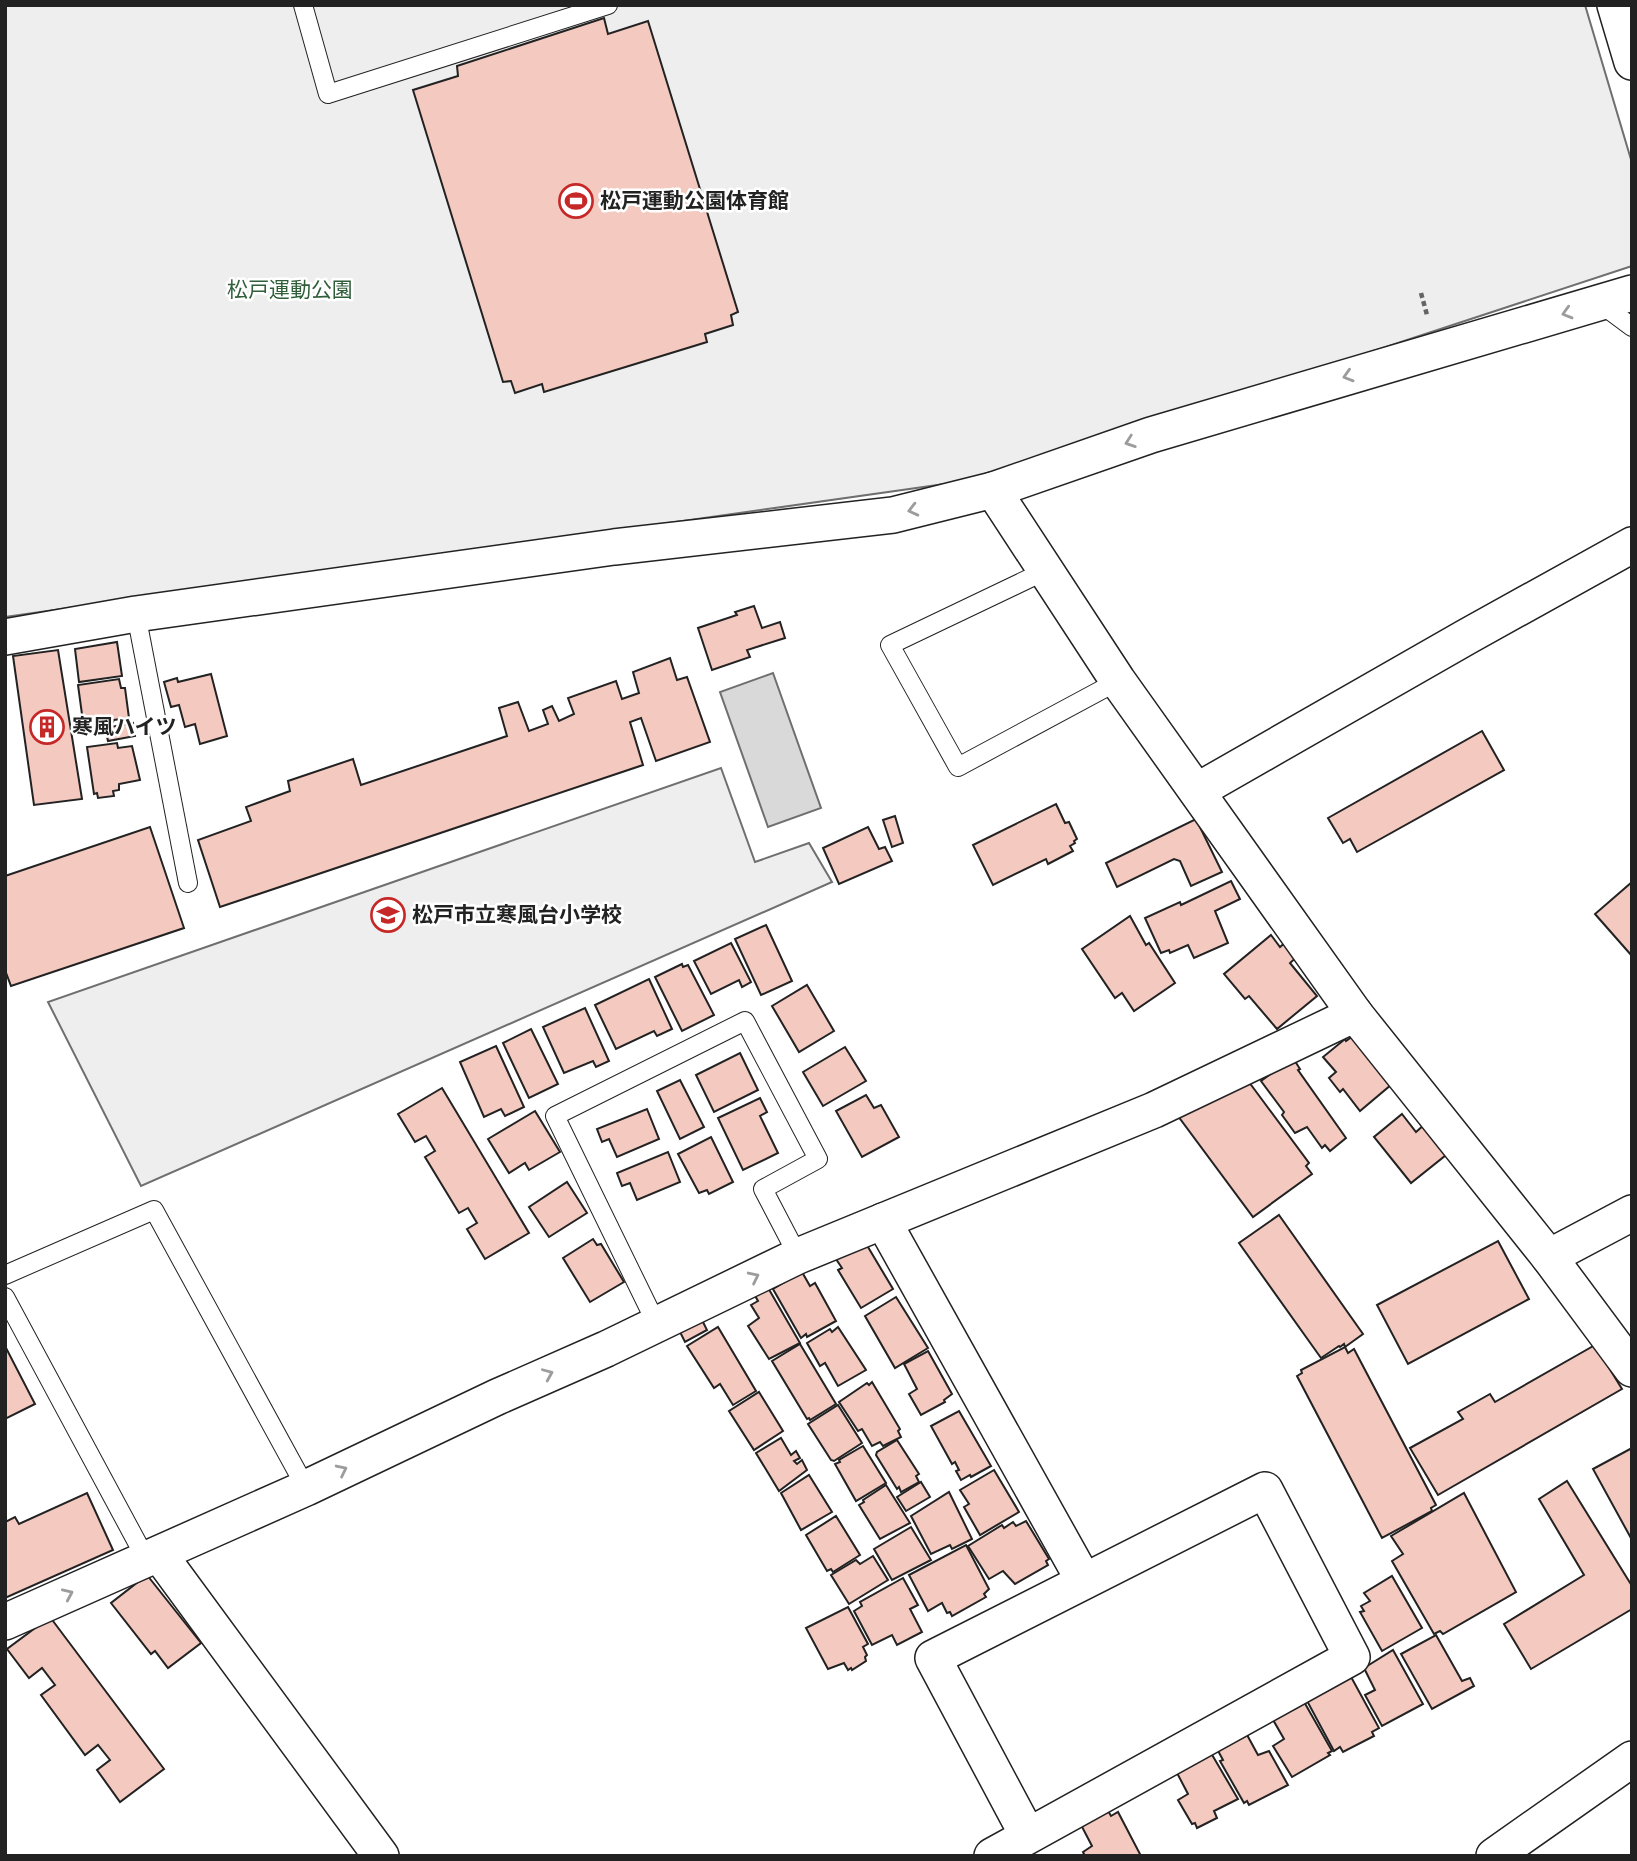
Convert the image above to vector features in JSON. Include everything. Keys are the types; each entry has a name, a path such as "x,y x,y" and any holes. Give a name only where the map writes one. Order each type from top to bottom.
{"street":[{"path":"1615,5 1632,62"},
{"path":"5,637 136,614 614,547 882,517 993,490 1152,435 1616,298"},
{"path":"993,490 1118,681 1355,1014 1549,1257 1632,1369"},
{"path":"1197,791 1632,545"},
{"path":"5,1622 306,1488 657,1325 798,1256 1154,1110 1355,1014"},
{"path":"1549,1257 1632,1213"},
{"path":"883,1221 1084,1581"},
{"path":"992,1856 1352,1657 1265,1490 933,1658 1028,1836"},
{"path":"153,1557 381,1856"},
{"path":"1494,1856 1632,1759"}],"lane":[{"path":"303,5 328,94 608,5"},
{"path":"1616,298 1632,327"},
{"path":"1047,570 890,645 958,767 1118,681"},
{"path":"136,614 188,883"},
{"path":"657,1325 555,1116 745,1021 818,1159 763,1189 798,1256"},
{"path":"5,1275 154,1210 306,1488"},
{"path":"5,1297 153,1557"}],"green space":[{"name":"松戸運動公園","path":"5,5 1585,5 1632,163 1632,266 987,478 5,617"},
{"path":"721,768 755,862 809,843 832,882 141,1186 48,1002"}],"shaded area":[{"path":"773,673 821,808 768,827 720,692"}],"building":[{"name":"松戸運動公園体育館","path":"604,18 608,34 648,21 738,312 731,315 733,325 705,334 707,342 544,392 542,384 515,393 511,381 503,382 413,90 458,76 457,66"},
{"path":"754,606 762,628 780,622 785,638 747,650 750,657 712,670 698,628 737,615 735,612"},
{"path":"117,642 122,676 79,682 75,649"},
{"name":"寒風ハイツ","path":"58,650 82,799 34,805 13,656"},
{"path":"670,658 677,680 687,677 710,742 656,761 641,718 630,722 643,765 220,907 198,840 251,821 246,807 290,791 288,781 353,759 361,785 507,736 499,708 518,702 529,731 548,724 543,710 552,706 559,721 574,714 568,698 616,681 622,699 639,693 633,672"},
{"path":"211,674 227,736 200,744 195,724 185,727 179,705 171,707 164,682 177,678 178,682"},
{"path":"119,679 121,688 125,688 129,718 114,720 111,725 84,729 78,685"},
{"path":"133,723 135,736 108,741 105,728"},
{"path":"1482,731 1504,770 1357,852 1350,839 1343,843 1328,818"},
{"path":"117,743 118,748 132,746 140,780 119,784 119,790 113,791 114,796 98,798 97,793 94,794 87,747"},
{"path":"1056,804 1077,839 1070,846 1073,851 1048,864 1046,859 993,885 973,845"},
{"path":"895,816 903,843 892,847 883,820"},
{"path":"1196,819 1222,872 1191,886 1180,861 1174,859 1117,887 1106,863"},
{"path":"150,827 184,928 11,986 5,970 5,876"},
{"path":"868,827 879,849 885,847 892,861 839,884 823,848"},
{"path":"1231,881 1240,899 1215,911 1228,943 1194,958 1188,945 1170,953 1169,950 1161,953 1145,918 1180,902 1181,905"},
{"path":"1632,882 1632,956 1595,914"},
{"path":"1130,916 1146,945 1149,943 1175,983 1134,1011 1122,993 1115,998 1082,949"},
{"path":"766,925 792,981 761,995 735,939"},
{"path":"1271,935 1280,947 1287,941 1299,955 1290,963 1317,996 1277,1029 1249,996 1245,999 1224,974"},
{"path":"731,943 751,982 742,987 739,980 711,994 694,961"},
{"path":"682,964 683,967 688,965 714,1015 682,1031 655,977"},
{"path":"649,979 672,1029 657,1036 654,1031 616,1049 595,1005"},
{"path":"807,985 834,1031 799,1052 772,1006"},
{"path":"585,1008 609,1061 596,1067 593,1061 564,1073 543,1027"},
{"path":"531,1029 558,1084 529,1098 503,1043"},
{"path":"1353,1036 1392,1084 1360,1111 1343,1089 1340,1092 1329,1078 1336,1072 1323,1057 1345,1039 1346,1041"},
{"path":"496,1046 524,1107 505,1116 501,1109 484,1117 460,1062"},
{"path":"845,1047 866,1081 823,1106 803,1072"},
{"path":"740,1053 758,1090 714,1112 696,1075"},
{"path":"1293,1058 1300,1069 1298,1070 1346,1138 1330,1151 1325,1145 1322,1148 1307,1127 1295,1133 1282,1115 1284,1112 1261,1081"},
{"path":"1243,1074 1309,1163 1306,1166 1312,1174 1253,1217 1178,1116"},
{"path":"680,1080 704,1127 680,1139 657,1091"},
{"path":"442,1088 529,1233 485,1259 467,1229 477,1223 468,1208 459,1213 425,1157 435,1151 426,1136 415,1142 398,1114"},
{"path":"866,1095 874,1108 881,1105 899,1137 862,1157 836,1111"},
{"path":"760,1098 767,1112 760,1116 778,1153 743,1170 718,1118"},
{"path":"647,1109 659,1139 617,1157 609,1139 602,1142 597,1129"},
{"path":"535,1111 560,1152 529,1170 525,1163 509,1173 488,1139"},
{"path":"1402,1114 1416,1132 1425,1124 1433,1135 1431,1137 1446,1155 1411,1183 1374,1137"},
{"path":"711,1137 733,1182 709,1194 707,1190 699,1193 678,1154"},
{"path":"668,1152 680,1182 637,1200 630,1183 622,1186 617,1173"},
{"path":"567,1182 587,1213 549,1237 529,1207"},
{"path":"1279,1215 1363,1334 1345,1347 1344,1344 1339,1346 1321,1358 1239,1243"},
{"path":"593,1239 597,1245 601,1244 624,1282 590,1302 563,1258"},
{"path":"1498,1241 1529,1299 1408,1364 1377,1305"},
{"path":"865,1242 893,1289 861,1308 838,1270 842,1268 836,1259"},
{"path":"802,1272 810,1286 815,1283 836,1321 801,1338 773,1289"},
{"path":"767,1286 800,1343 769,1359 748,1326 759,1318 751,1305 758,1301 754,1294"},
{"path":"896,1297 928,1348 895,1368 865,1316"},
{"path":"700,1316 707,1330 685,1342 678,1328"},
{"path":"718,1327 756,1391 733,1405 720,1384 714,1388 687,1346"},
{"path":"838,1327 866,1370 838,1386 825,1363 820,1366 807,1343"},
{"path":"800,1344 836,1404 810,1420 772,1361"},
{"path":"1595,1345 1622,1389 1438,1495 1410,1448 1463,1419 1458,1412 1490,1394 1495,1402"},
{"path":"5,1346 35,1404 5,1419"},
{"path":"1345,1347 1348,1353 1354,1349 1436,1505 1431,1508 1432,1511 1382,1538 1297,1376 1302,1373 1301,1370"},
{"path":"928,1351 952,1394 945,1402 921,1415 909,1394 917,1389 904,1364"},
{"path":"872,1382 900,1429 898,1431 901,1437 883,1446 880,1442 872,1446 862,1429 858,1431 839,1402"},
{"path":"759,1392 783,1431 754,1450 729,1411"},
{"path":"838,1405 862,1443 834,1461 808,1424"},
{"path":"959,1411 991,1466 961,1480 955,1462 952,1464 931,1426"},
{"path":"781,1438 791,1455 796,1451 800,1458 794,1461 797,1464 802,1460 807,1470 779,1491 756,1453"},
{"path":"897,1440 919,1474 916,1476 919,1482 901,1492 876,1455"},
{"path":"863,1446 886,1483 856,1501 835,1464"},
{"path":"1632,1448 1632,1540 1593,1469"},
{"path":"994,1470 1019,1512 980,1535 964,1507 969,1504 960,1490"},
{"path":"809,1475 832,1512 801,1530 781,1493"},
{"path":"1567,1481 1632,1586 1632,1609 1531,1669 1504,1624 1584,1575 1539,1499"},
{"path":"921,1482 930,1497 906,1511 897,1497"},
{"path":"886,1485 910,1523 880,1539 859,1505"},
{"path":"949,1492 972,1539 952,1549 950,1545 931,1554 911,1516"},
{"path":"87,1493 113,1550 5,1598 5,1522 15,1517 19,1524"},
{"path":"1464,1493 1516,1592 1443,1634 1440,1631 1434,1634 1392,1561 1403,1554 1391,1536"},
{"path":"836,1516 860,1555 833,1572 831,1569 827,1571 806,1535"},
{"path":"1026,1521 1049,1559 1046,1561 1048,1565 1015,1584 1003,1571 989,1579 968,1546 1002,1525 1004,1528 1013,1522 1016,1526"},
{"path":"911,1527 931,1560 892,1580 874,1549"},
{"path":"966,1545 989,1589 984,1594 986,1597 952,1616 950,1612 947,1613 942,1603 928,1611 909,1575"},
{"path":"873,1556 888,1580 849,1604 831,1575 856,1560 860,1564"},
{"path":"147,1575 201,1643 168,1668 155,1651 151,1654 111,1603"},
{"path":"1392,1576 1422,1628 1382,1651 1360,1612 1364,1611 1361,1606 1370,1601 1364,1593"},
{"path":"903,1578 918,1605 910,1609 922,1632 897,1645 892,1635 872,1645 854,1611 862,1606 860,1602"},
{"path":"848,1607 868,1644 863,1647 867,1655 866,1661 852,1670 848,1670 844,1663 828,1669 806,1628"},
{"path":"50,1617 164,1769 120,1802 97,1770 110,1760 98,1745 85,1755 41,1695 55,1685 42,1668 29,1678 7,1649"},
{"path":"1436,1635 1462,1681 1470,1678 1474,1686 1432,1709 1401,1654"},
{"path":"1393,1650 1423,1704 1382,1726 1365,1695 1375,1690 1364,1668"},
{"path":"1350,1675 1379,1728 1372,1732 1374,1736 1343,1752 1340,1747 1334,1751 1306,1699"},
{"path":"1303,1700 1332,1751 1328,1753 1330,1755 1292,1777 1273,1746 1284,1739 1272,1718"},
{"path":"1246,1733 1258,1755 1269,1751 1288,1785 1249,1805 1247,1801 1244,1803 1220,1761 1223,1760 1217,1749"},
{"path":"1211,1753 1238,1799 1214,1811 1217,1818 1197,1828 1178,1800 1188,1794 1176,1771"},
{"path":"1107,1809 1111,1816 1118,1812 1141,1856 1085,1856 1083,1852 1092,1846 1080,1823"}],"place":[{"name":"松戸運動公園体育館","path":"576,201"},
{"name":"寒風ハイツ","path":"47,727"},
{"name":"松戸市立寒風台小学校","path":"388,915"}]}
